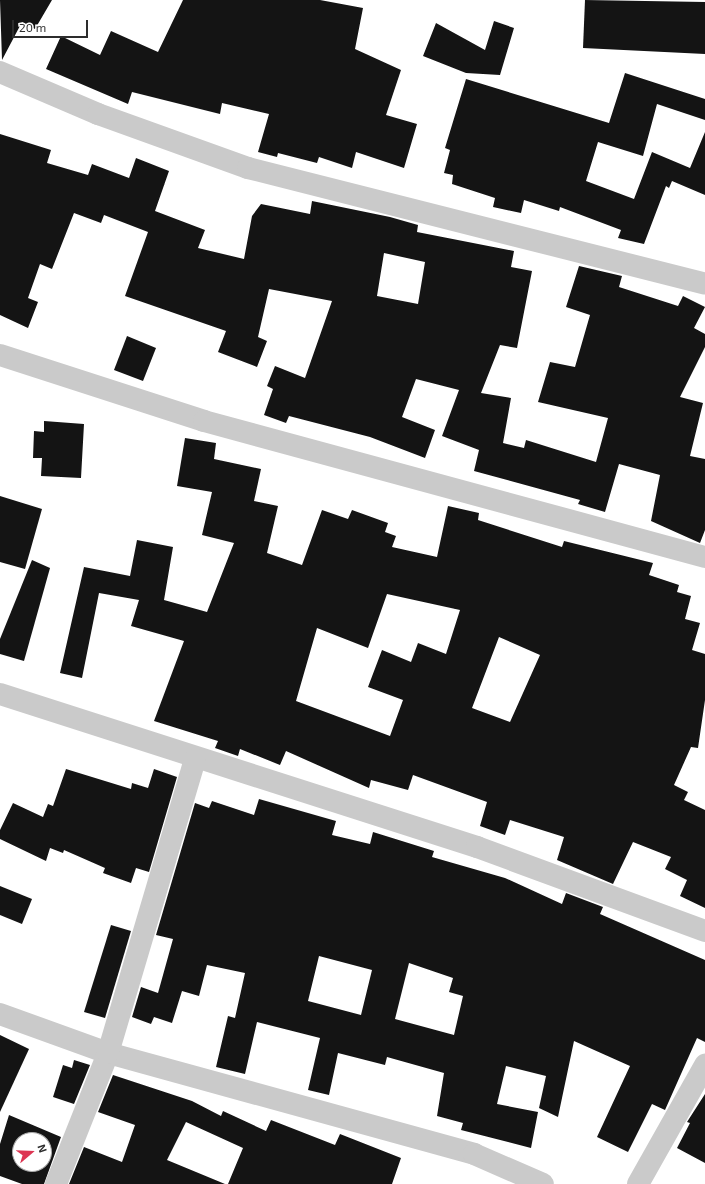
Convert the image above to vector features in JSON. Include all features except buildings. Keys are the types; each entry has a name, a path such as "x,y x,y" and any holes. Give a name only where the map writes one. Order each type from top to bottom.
{"street":[{"path":"0,72 98,114 248,168 705,284"},
{"path":"0,356 204,421 705,557"},
{"path":"0,694 195,760 477,847 705,931"},
{"path":"56,1184 108,1053 195,760"},
{"path":"0,1014 108,1053 474,1154 543,1184"},
{"path":"638,1184 705,1065"}]}
